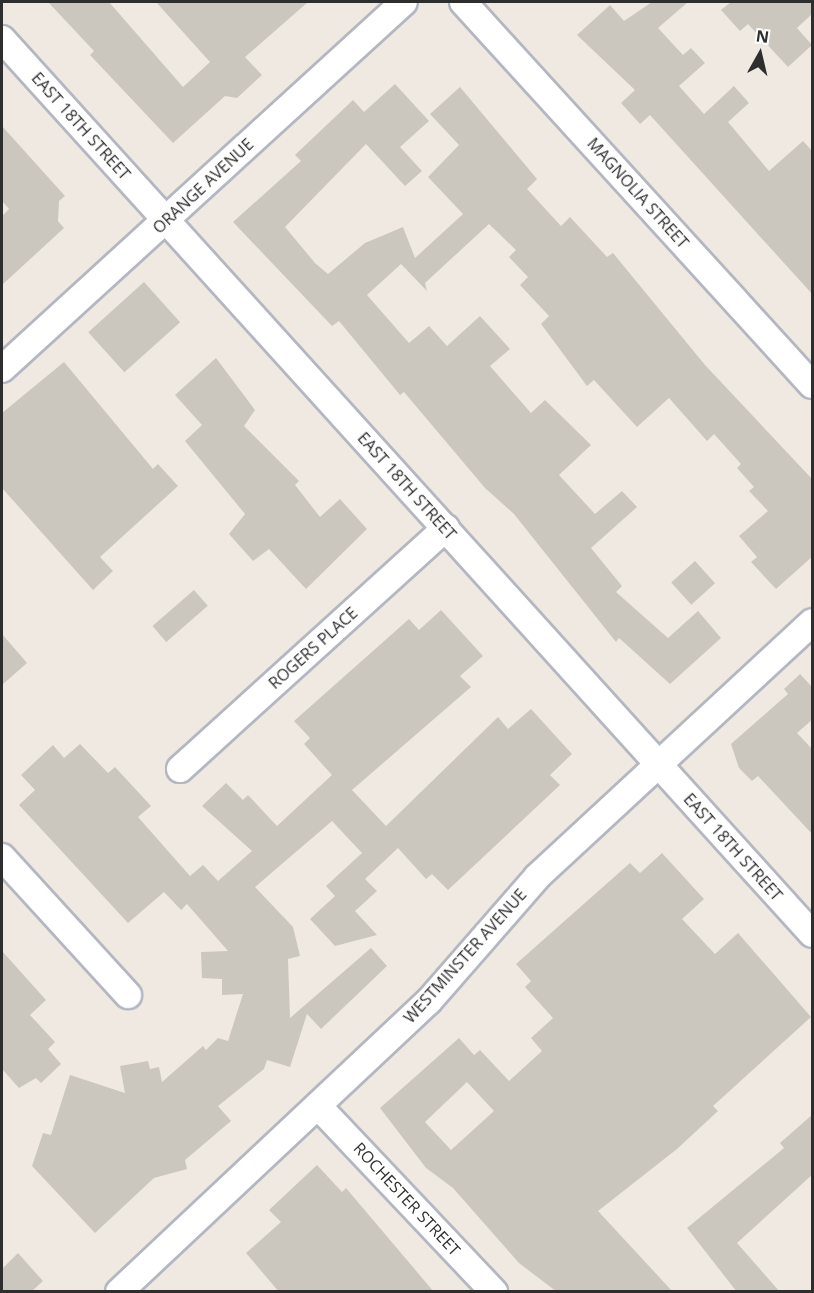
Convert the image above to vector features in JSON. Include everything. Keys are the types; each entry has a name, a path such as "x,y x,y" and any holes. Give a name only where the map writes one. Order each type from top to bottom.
{"street":[{"name":"ORANGE AVENUE","path":"2,369 404,2"},
{"name":"MAGNOLIA STREET","path":"463,2 813,385"},
{"name":"EAST 18TH STREET","path":"2,39 813,934"},
{"name":"ROGERS PLACE","path":"180,769 446,528"},
{"name":"WESTMINSTER AVENUE","path":"118,1292 319,1107 429,1001 537,877 813,622"},
{"path":"2,857 128,995"},
{"name":"ROCHESTER STREET","path":"319,1107 494,1292"}],"building":[{"path":"48,2 109,2 183,87 210,62 156,2 308,2 245,57 262,75 237,98 225,96 173,143 90,55 94,51"},
{"path":"652,2 688,2 658,28 683,55 691,48 705,63 679,86 704,114 734,86 749,103 728,122 769,171 803,141 813,152 813,295 650,115 640,124 621,103 635,90 577,35 610,5 624,21"},
{"path":"731,2 813,2 813,13 797,28 812,45 788,67 748,24 740,31 721,10"},
{"path":"395,84 429,121 400,147 422,171 405,186 366,144 285,227 315,263 328,274 365,243 403,227 415,258 463,214 428,177 459,145 430,114 460,87 537,179 527,189 561,226 570,217 607,257 613,253 705,365 813,480 813,556 776,589 751,562 757,557 739,536 768,511 749,491 754,487 737,468 741,464 714,434 707,441 669,398 637,427 594,380 587,386 541,324 549,316 520,285 528,277 509,257 516,250 489,224 425,283 427,291 401,264 367,295 409,343 429,326 447,346 480,316 510,349 490,366 531,413 545,400 591,445 559,475 595,514 622,491 637,507 591,548 622,586 616,592 668,638 698,611 721,638 670,684 619,638 616,642 514,514 485,488 404,392 400,395 339,321 332,326 233,222 301,161 295,155 353,100 364,112"},
{"path":"2,126 65,196 59,201 58,221 64,228 2,285 2,216 9,209 2,201"},
{"path":"144,282 180,322 124,372 88,332"},
{"path":"216,358 255,410 244,426 299,481 295,485 320,517 340,499 367,529 306,589 269,549 253,561 229,534 245,514 185,441 202,425 175,395"},
{"path":"64,362 153,469 158,464 178,486 100,557 113,571 93,590 2,488 2,413"},
{"path":"695,561 715,583 691,605 671,582"},
{"path":"194,590 208,606 166,642 152,626"},
{"path":"441,610 483,656 460,676 471,687 352,790 386,826 498,717 508,729 531,709 572,754 550,775 560,785 448,890 432,874 426,879 398,848 365,879 377,891 355,911 377,935 335,946 310,919 335,896 326,886 362,853 332,821 255,887 293,927 300,956 288,959 290,1018 371,948 387,966 321,1029 307,1014 290,1067 267,1060 264,1069 218,1106 231,1121 185,1160 187,1169 154,1178 95,1233 32,1166 43,1133 51,1135 70,1075 125,1093 120,1066 148,1061 150,1069 159,1067 162,1082 203,1046 206,1050 218,1038 228,1041 243,994 222,995 222,979 202,978 201,952 228,951 187,904 181,910 164,892 128,923 19,805 35,790 21,775 53,745 64,758 80,744 108,773 115,767 151,806 138,817 190,876 203,865 218,881 252,851 202,806 226,783 243,800 248,795 277,826 332,775 304,744 310,738 294,721 409,619 419,630"},
{"path":"2,634 27,663 2,685"},
{"path":"800,674 813,688 813,719 797,733 813,750 813,835 758,776 752,781 739,768 731,744 788,694 784,689"},
{"path":"662,853 704,899 682,919 715,954 738,933 811,1017 713,1106 718,1111 677,1149 598,1211 673,1292 557,1292 519,1263 453,1188 426,1168 380,1108 459,1038 474,1055 480,1050 509,1081 542,1051 531,1038 553,1018 525,987 531,981 516,964 630,863 640,873","holes":["467,1082 494,1111 451,1150 425,1122"]},
{"path":"2,951 46,1000 30,1015 55,1042 48,1049 61,1064 41,1083 36,1078 19,1088 2,1069"},
{"path":"813,1114 813,1174 737,1243 780,1292 737,1292 687,1228 784,1148 780,1143"},
{"path":"317,1165 342,1192 346,1188 434,1292 279,1292 246,1253 281,1222 269,1210"},
{"path":"18,1253 43,1281 31,1292 2,1292 2,1269"}]}
